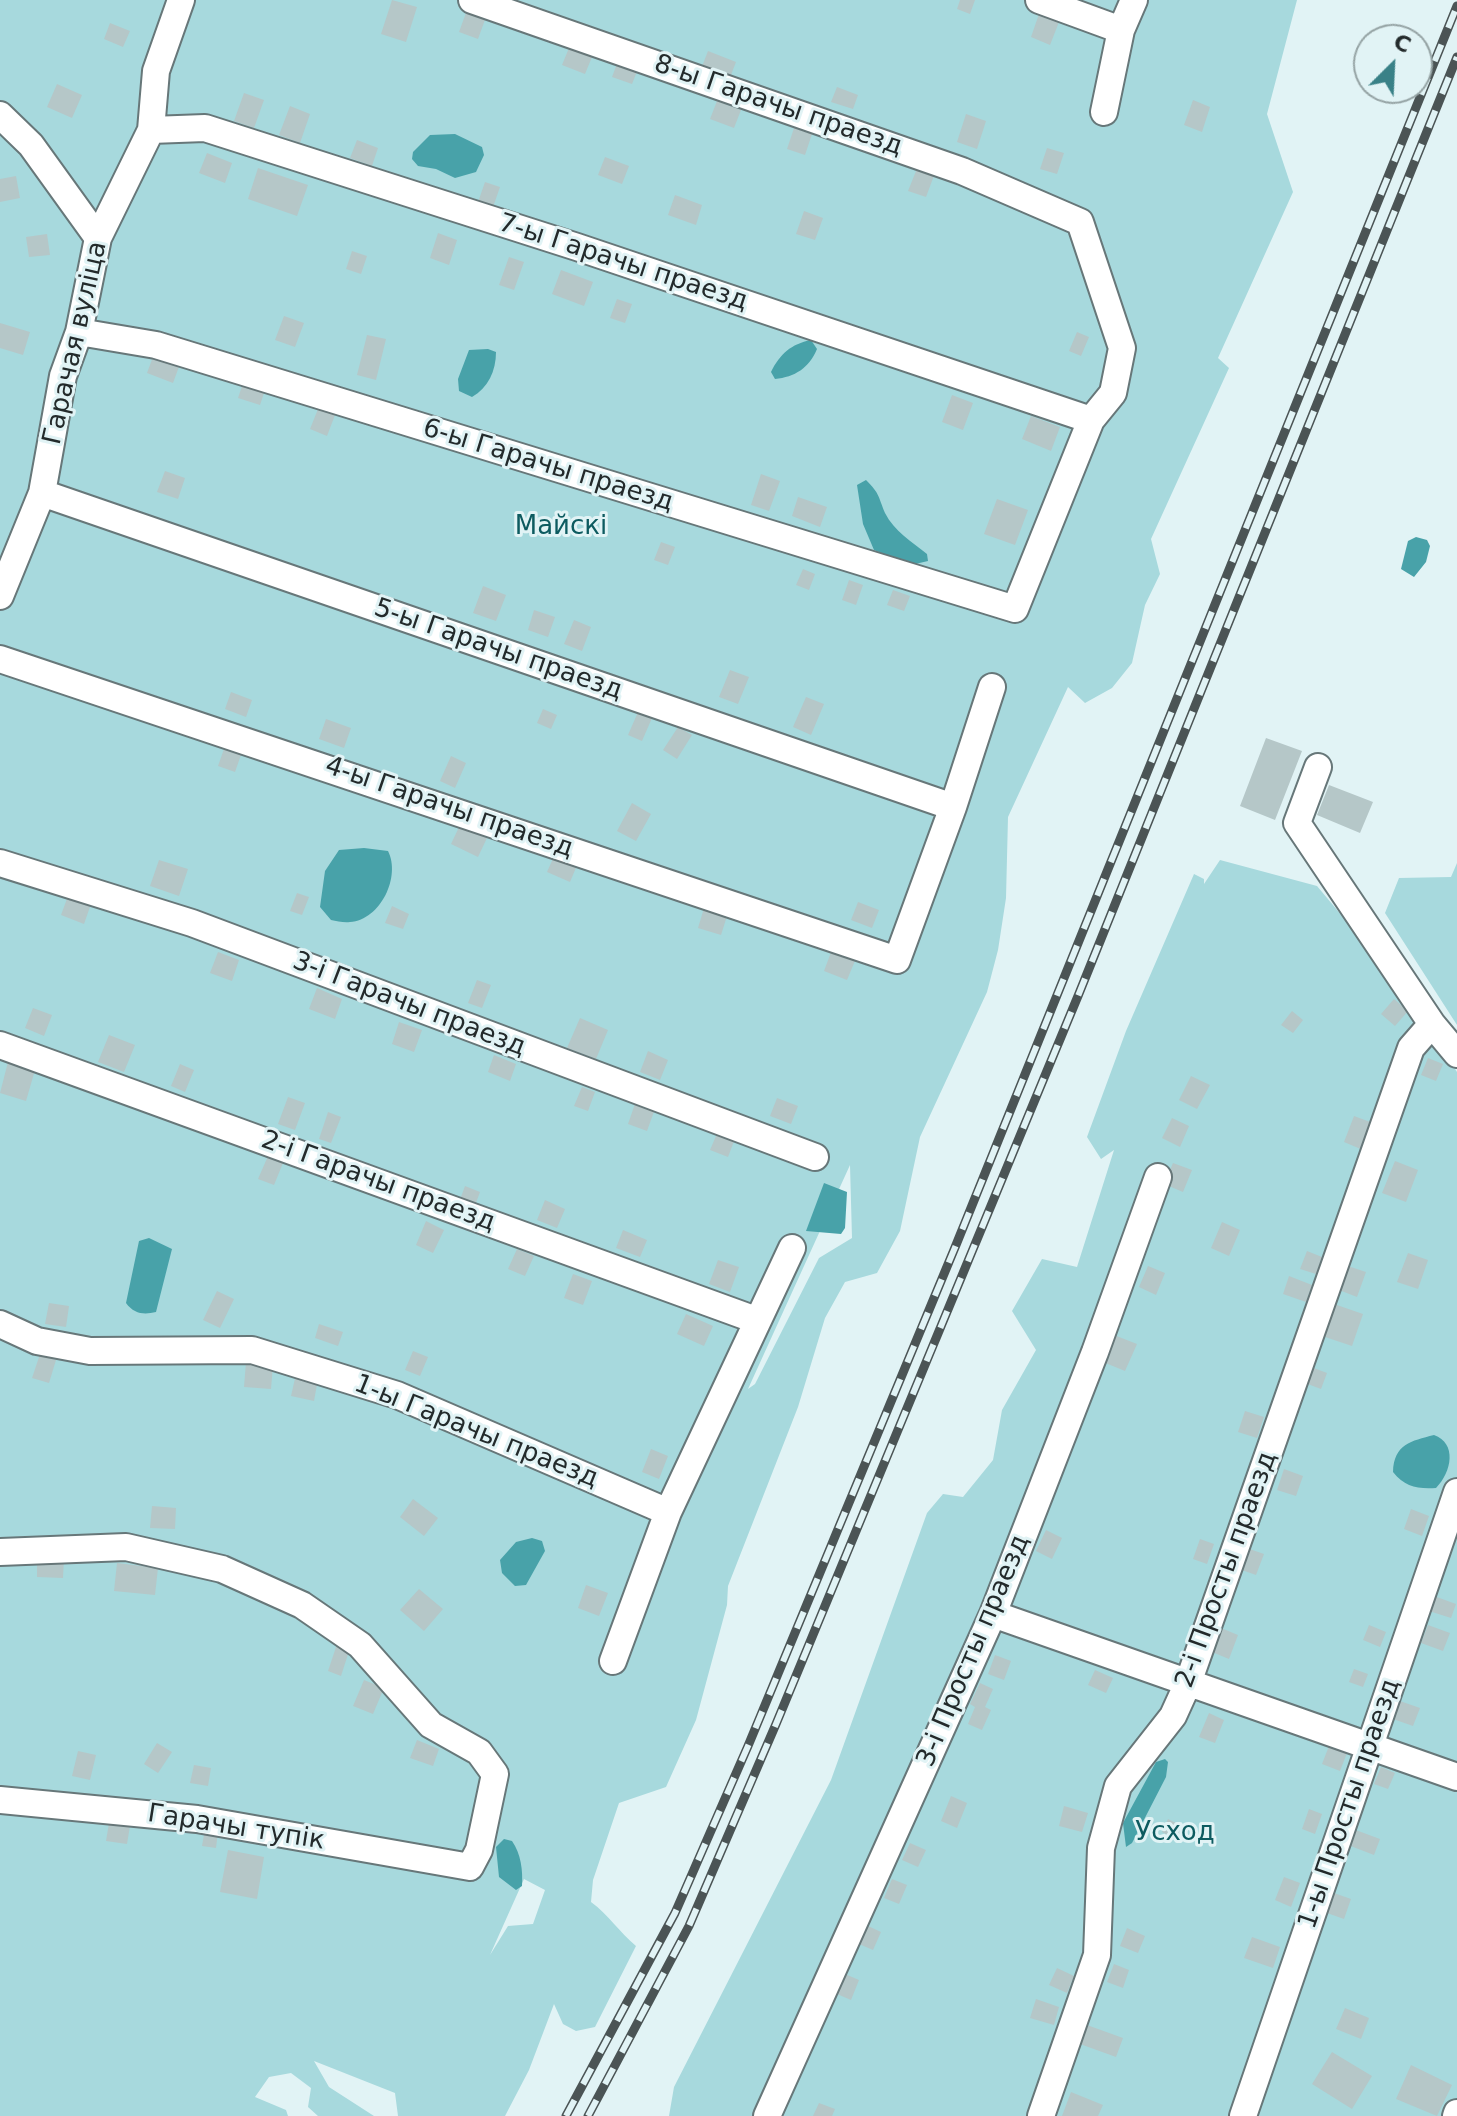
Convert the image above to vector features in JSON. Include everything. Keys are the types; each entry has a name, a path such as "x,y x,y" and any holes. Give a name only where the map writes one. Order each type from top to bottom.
{"street":[{"name":"Гарачая вуліца","path":"0,596 42,493 63,376 79,332 98,238 151,130 156,71 181,0"},
{"name":"8-ы Гарачы праезд","path":"472,0 962,171 1080,222 1122,348 1113,393 1091,420"},
{"path":"1039,0 1121,30"},
{"path":"1104,112 1121,30 1134,0"},
{"path":"0,115 31,145 98,238"},
{"name":"7-ы Гарачы праезд","path":"151,130 205,128 592,252 1091,420"},
{"name":"6-ы Гарачы праезд","path":"79,332 156,345 1015,609 1091,420"},
{"name":"5-ы Гарачы праезд","path":"42,493 953,807"},
{"name":"4-ы Гарачы праезд","path":"0,659 897,960 953,807"},
{"path":"953,807 992,687"},
{"path":"1318,767 1297,823 1432,1024 1457,1054"},
{"name":"3-і Гарачы праезд","path":"0,863 192,923 815,1157"},
{"name":"2-і Просты праезд","path":"1041,2116 1097,1955 1101,1848 1118,1786 1173,1716 1188,1683 1411,1048 1432,1024"},
{"name":"2-і Гарачы праезд","path":"0,1045 756,1320"},
{"name":"3-і Просты праезд","path":"767,2116 993,1614 1095,1352 1158,1177"},
{"path":"613,1661 668,1512 792,1248"},
{"name":"1-ы Гарачы праезд","path":"0,1324 37,1341 90,1351 252,1350 397,1395 668,1512"},
{"name":"1-ы Просты праезд","path":"1243,2116 1457,1492"},
{"name":"Гарачы тупік","path":"0,1552 126,1547 222,1569 302,1605 360,1645 431,1725 479,1752 495,1774 479,1850 470,1867 197,1819 0,1800"},
{"path":"993,1614 1457,1777"}],"green space":[{"name":"Майскі","path":"0,0 1297,0 1267,114 1293,192 1218,358 1229,368 1151,539 1160,574 1145,605 1132,663 1112,688 1085,703 1068,687 1008,817 1006,898 998,950 987,992 920,1137 900,1231 877,1273 845,1282 825,1318 798,1407 728,1586 727,1605 696,1720 666,1787 619,1803 593,1880 591,1902 636,1946 595,2027 576,2031 563,2024 554,2004 529,2070 505,2116 398,2116 395,2093 314,2061 329,2087 374,2116 318,2116 308,2107 311,2088 291,2073 269,2077 255,2097 286,2110 288,2116 0,2116","holes":["850,1165 852,1238 819,1258 755,1384 748,1389","524,1879 545,1890 533,1924 508,1926 490,1955"]},
{"name":"Усход","path":"1220,860 1317,886 1404,990 1457,1072 1457,2116 669,2116 674,2087 831,1780 927,1513 943,1494 963,1497 993,1460 1002,1410 1036,1350 1012,1311 1042,1259 1077,1267 1114,1150 1101,1159 1087,1137 1126,1031 1194,874 1204,879 1204,884"},
{"path":"1457,863 1457,1025 1385,913 1399,878 1451,877"}],"shaded area":[{"path":"455,134 482,147 484,155 476,172 455,178 436,169 418,166 412,159 413,152 430,135"},
{"path":"811,340 817,349 805,366 795,374 775,379 771,372 782,355 792,347"},
{"path":"488,349 496,352 493,372 487,384 472,397 459,391 458,379 469,350"},
{"path":"866,480 876,492 893,525 927,554 928,561 911,565 874,550 863,524 857,485"},
{"path":"1416,537 1427,540 1430,546 1426,562 1414,577 1401,569 1408,541"},
{"path":"364,848 388,851 392,872 386,895 371,914 361,919 348,922 331,920 320,907 325,871 339,850"},
{"path":"824,1183 847,1192 845,1228 841,1234 806,1231"},
{"path":"149,1238 172,1249 156,1312 143,1313 126,1303 139,1241"},
{"path":"1434,1435 1446,1444 1449,1451 1446,1474 1436,1488 1412,1486 1402,1481 1393,1472 1400,1450 1411,1442"},
{"path":"532,1538 542,1541 545,1551 526,1585 515,1586 502,1573 500,1560 516,1542"},
{"path":"1165,1759 1168,1762 1166,1777 1132,1843 1126,1847 1123,1823 1156,1762"},
{"path":"504,1839 512,1841 521,1862 522,1886 516,1890 499,1877 496,1847"}],"building":[{"path":"392,0 417,7 406,42 381,34"},
{"path":"960,0 975,0 970,14 957,9"},
{"path":"467,10 486,17 478,39 459,32"},
{"path":"1039,14 1059,22 1050,45 1031,37"},
{"path":"110,23 130,31 123,47 104,39"},
{"path":"569,48 592,57 585,74 562,65"},
{"path":"708,51 736,62 729,80 701,69"},
{"path":"618,61 638,69 632,84 612,77"},
{"path":"57,84 82,95 72,118 47,107"},
{"path":"837,87 858,95 853,109 831,102"},
{"path":"244,93 264,100 254,128 234,121"},
{"path":"1193,100 1210,107 1202,132 1184,125"},
{"path":"717,101 741,110 734,128 710,119"},
{"path":"290,106 310,114 300,143 279,135"},
{"path":"966,114 986,121 977,149 957,142"},
{"path":"794,128 812,134 805,155 787,149"},
{"path":"357,140 378,148 372,166 350,158"},
{"path":"1047,148 1064,153 1057,174 1040,169"},
{"path":"207,153 232,163 225,183 199,173"},
{"path":"605,157 629,166 622,184 598,175"},
{"path":"918,166 935,173 926,197 908,191"},
{"path":"258,168 308,185 297,216 248,199"},
{"path":"16,176 20,198 0,202 0,179"},
{"path":"485,182 500,187 492,210 477,205"},
{"path":"675,195 702,205 696,225 668,215"},
{"path":"804,211 823,218 815,240 796,234"},
{"path":"438,233 457,240 449,265 430,258"},
{"path":"47,234 50,255 29,257 26,237"},
{"path":"352,251 367,256 361,274 346,269"},
{"path":"509,257 524,262 514,290 499,285"},
{"path":"561,270 593,282 584,306 552,294"},
{"path":"617,299 632,304 625,323 610,318"},
{"path":"284,316 304,323 295,347 275,340"},
{"path":"0,323 30,332 23,355 0,348"},
{"path":"1077,332 1089,337 1081,356 1069,351"},
{"path":"367,335 386,339 376,380 357,375"},
{"path":"154,354 180,364 173,383 147,373"},
{"path":"243,383 265,390 260,405 238,398"},
{"path":"952,395 973,403 963,430 942,422"},
{"path":"318,409 335,415 327,436 310,429"},
{"path":"1031,416 1060,427 1051,451 1022,439"},
{"path":"165,471 185,478 178,499 157,492"},
{"path":"761,474 780,481 769,511 751,505"},
{"path":"798,497 827,507 820,527 792,516"},
{"path":"997,499 1028,510 1015,545 984,534"},
{"path":"661,542 675,547 668,565 654,560"},
{"path":"803,569 815,574 809,590 796,585"},
{"path":"849,580 863,585 856,605 842,600"},
{"path":"483,586 506,595 496,621 473,613"},
{"path":"893,590 910,596 904,611 887,605"},
{"path":"534,610 555,617 548,637 528,630"},
{"path":"574,620 591,627 582,651 564,644"},
{"path":"730,670 749,677 738,704 719,697"},
{"path":"231,692 252,700 246,717 225,709"},
{"path":"806,697 824,704 811,735 793,727"},
{"path":"543,709 557,715 551,729 537,723"},
{"path":"638,712 652,718 642,741 628,735"},
{"path":"326,719 351,728 344,748 319,739"},
{"path":"678,727 692,735 677,759 663,750"},
{"path":"1266,738 1302,751 1275,820 1240,806"},
{"path":"225,746 242,752 235,772 218,766"},
{"path":"451,756 466,763 455,788 440,781"},
{"path":"1329,785 1373,802 1360,833 1317,815"},
{"path":"632,803 651,814 636,841 617,831"},
{"path":"460,825 487,838 478,857 451,844"},
{"path":"555,854 578,863 570,882 547,872"},
{"path":"159,860 188,869 179,896 150,886"},
{"path":"297,893 309,897 302,915 290,911"},
{"path":"68,896 91,904 84,924 61,915"},
{"path":"858,902 879,910 872,928 851,920"},
{"path":"392,906 409,914 403,929 385,923"},
{"path":"704,908 727,916 721,935 698,928"},
{"path":"833,947 857,956 847,980 824,971"},
{"path":"218,952 239,960 232,981 210,973"},
{"path":"477,980 491,985 482,1008 468,1003"},
{"path":"317,988 342,999 335,1019 309,1009"},
{"path":"1394,999 1408,1011 1395,1026 1381,1014"},
{"path":"33,1008 52,1015 44,1036 25,1028"},
{"path":"1292,1011 1303,1020 1293,1033 1281,1025"},
{"path":"580,1018 608,1030 596,1059 567,1048"},
{"path":"399,1022 422,1030 414,1052 392,1044"},
{"path":"109,1035 135,1045 124,1072 98,1062"},
{"path":"648,1051 668,1060 660,1080 640,1072"},
{"path":"494,1055 516,1064 510,1081 488,1072"},
{"path":"1428,1058 1443,1064 1436,1081 1421,1075"},
{"path":"8,1062 35,1070 26,1101 0,1093"},
{"path":"180,1064 194,1070 185,1092 171,1086"},
{"path":"1191,1076 1210,1085 1197,1109 1179,1100"},
{"path":"582,1087 595,1092 588,1111 574,1106"},
{"path":"288,1097 305,1103 295,1130 278,1124"},
{"path":"637,1098 656,1106 647,1131 628,1124"},
{"path":"777,1098 798,1106 791,1124 770,1116"},
{"path":"328,1112 341,1117 331,1143 319,1139"},
{"path":"1354,1116 1373,1123 1363,1150 1344,1142"},
{"path":"1172,1118 1189,1126 1180,1147 1162,1138"},
{"path":"719,1129 736,1136 728,1157 710,1150"},
{"path":"268,1156 283,1163 274,1185 258,1179"},
{"path":"1395,1161 1418,1170 1406,1202 1382,1193"},
{"path":"1173,1163 1192,1170 1183,1192 1164,1184"},
{"path":"465,1186 480,1192 473,1211 458,1205"},
{"path":"545,1200 565,1209 557,1228 537,1220"},
{"path":"426,1221 444,1230 433,1253 416,1245"},
{"path":"1222,1222 1240,1230 1229,1256 1211,1248"},
{"path":"623,1230 647,1240 640,1257 616,1248"},
{"path":"517,1249 534,1256 525,1276 508,1269"},
{"path":"1307,1251 1322,1257 1316,1274 1300,1269"},
{"path":"1408,1253 1428,1260 1418,1289 1397,1282"},
{"path":"718,1260 739,1267 730,1292 709,1284"},
{"path":"1148,1266 1165,1273 1156,1295 1139,1287"},
{"path":"1348,1266 1366,1272 1357,1297 1339,1290"},
{"path":"573,1274 592,1281 583,1305 564,1298"},
{"path":"1289,1276 1312,1285 1306,1302 1283,1294"},
{"path":"217,1291 234,1299 220,1328 203,1320"},
{"path":"49,1303 69,1306 66,1327 45,1324"},
{"path":"1334,1304 1363,1314 1352,1346 1322,1336"},
{"path":"686,1314 713,1326 704,1346 677,1334"},
{"path":"319,1324 343,1332 338,1346 315,1338"},
{"path":"1114,1335 1137,1344 1125,1371 1103,1362"},
{"path":"413,1351 428,1357 420,1376 405,1370"},
{"path":"40,1354 56,1360 49,1383 32,1378"},
{"path":"246,1362 273,1365 271,1389 244,1387"},
{"path":"1311,1367 1327,1373 1321,1389 1305,1383"},
{"path":"296,1374 318,1379 314,1401 291,1396"},
{"path":"1245,1411 1264,1417 1257,1438 1238,1432"},
{"path":"651,1449 668,1456 659,1479 642,1472"},
{"path":"1284,1469 1303,1476 1296,1496 1277,1490"},
{"path":"413,1499 438,1518 424,1536 400,1517"},
{"path":"152,1506 176,1508 175,1529 150,1528"},
{"path":"1411,1509 1429,1516 1422,1536 1404,1529"},
{"path":"1046,1530 1062,1538 1052,1559 1036,1551"},
{"path":"1200,1539 1214,1544 1207,1564 1193,1559"},
{"path":"1244,1547 1264,1554 1256,1575 1236,1568"},
{"path":"37,1559 64,1559 63,1578 37,1577"},
{"path":"117,1563 158,1568 155,1595 114,1591"},
{"path":"586,1585 608,1593 599,1616 578,1608"},
{"path":"419,1589 443,1609 424,1631 400,1610"},
{"path":"1434,1596 1456,1604 1451,1618 1429,1611"},
{"path":"1369,1625 1386,1632 1380,1647 1363,1640"},
{"path":"1428,1625 1450,1633 1443,1651 1421,1643"},
{"path":"1221,1628 1238,1635 1229,1659 1212,1652"},
{"path":"337,1644 350,1648 341,1676 328,1671"},
{"path":"995,1655 1011,1661 1004,1680 988,1674"},
{"path":"1354,1669 1368,1674 1363,1687 1349,1682"},
{"path":"1095,1670 1113,1678 1106,1693 1088,1685"},
{"path":"364,1680 384,1688 373,1714 353,1706"},
{"path":"980,1683 993,1689 985,1707 991,1710 982,1730 968,1724 975,1707 970,1704"},
{"path":"1400,1701 1420,1708 1413,1726 1393,1719"},
{"path":"1209,1713 1224,1720 1215,1743 1199,1737"},
{"path":"417,1740 439,1749 433,1766 410,1758"},
{"path":"157,1743 172,1752 158,1773 144,1764"},
{"path":"1329,1746 1347,1753 1340,1771 1322,1764"},
{"path":"78,1751 96,1755 90,1780 72,1776"},
{"path":"194,1765 211,1768 208,1786 190,1783"},
{"path":"1381,1767 1395,1773 1388,1789 1374,1784"},
{"path":"951,1796 967,1803 957,1828 941,1821"},
{"path":"1064,1806 1088,1813 1082,1832 1059,1826"},
{"path":"1309,1809 1322,1814 1315,1834 1302,1829"},
{"path":"110,1817 131,1820 127,1844 106,1841"},
{"path":"1168,1819 1186,1828 1179,1841 1162,1832"},
{"path":"205,1829 218,1832 216,1848 202,1846"},
{"path":"1353,1829 1380,1839 1374,1855 1348,1845"},
{"path":"910,1843 926,1850 918,1867 902,1860"},
{"path":"228,1850 264,1857 257,1899 220,1892"},
{"path":"1284,1877 1300,1883 1291,1907 1275,1900"},
{"path":"892,1879 907,1885 899,1904 884,1898"},
{"path":"1334,1893 1351,1899 1344,1919 1327,1913"},
{"path":"866,1925 881,1932 873,1950 859,1944"},
{"path":"1127,1928 1145,1936 1138,1953 1120,1946"},
{"path":"1252,1937 1280,1947 1273,1968 1244,1958"},
{"path":"1114,1964 1129,1970 1123,1988 1107,1982"},
{"path":"1057,1968 1074,1976 1067,1993 1049,1985"},
{"path":"845,1974 859,1980 851,2000 837,1994"},
{"path":"1036,1999 1059,2007 1054,2025 1030,2018"},
{"path":"1345,2008 1369,2018 1361,2039 1336,2029"},
{"path":"1087,2025 1123,2038 1116,2057 1080,2044"},
{"path":"1332,2052 1372,2076 1352,2109 1312,2084"},
{"path":"1411,2065 1452,2085 1437,2116 1396,2099"},
{"path":"1071,2092 1103,2105 1098,2116 1062,2116"},
{"path":"819,2103 835,2109 832,2116 813,2116"}],"railway":[{"path":"566,2116 675,1913 748,1746 956,1245 1457,6"},
{"path":"588,2116 689,1926 776,1724 1078,996 1457,57"}]}
